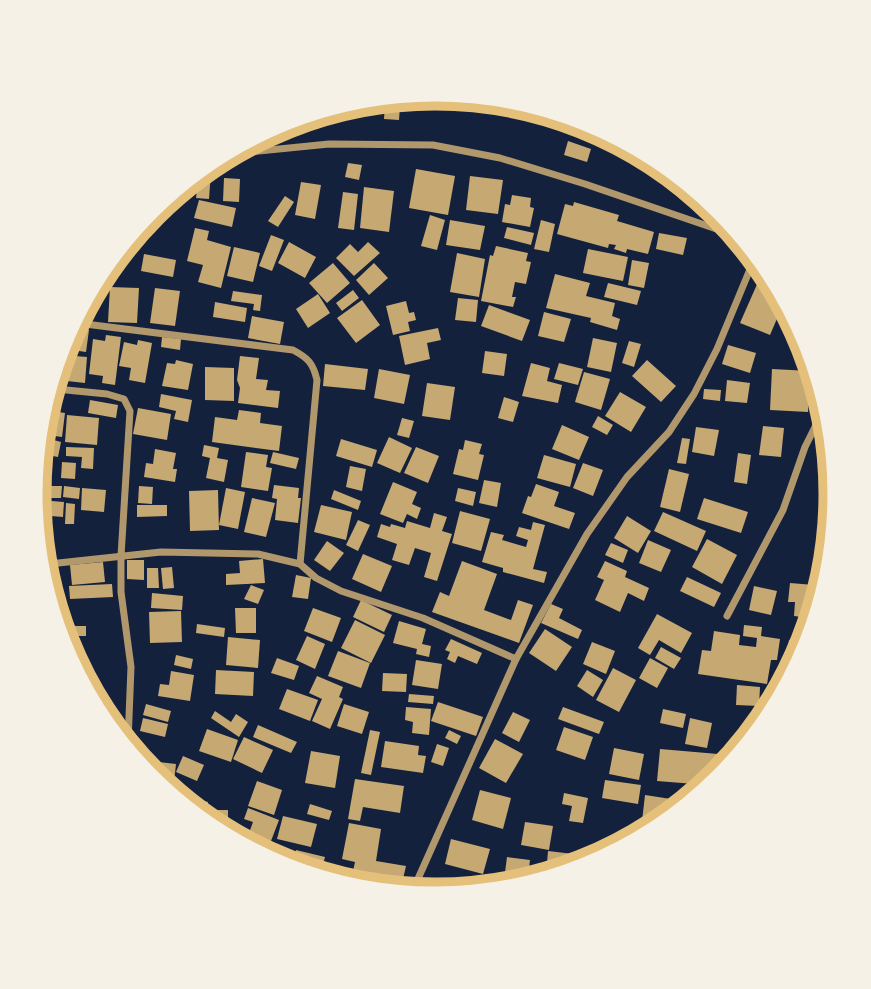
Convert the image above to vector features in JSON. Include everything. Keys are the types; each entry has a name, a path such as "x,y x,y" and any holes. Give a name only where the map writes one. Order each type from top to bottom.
{"street":[{"path":"253,152 328,144 433,145 500,158 719,230"},
{"path":"416,882 516,659 587,534 628,477 669,432 694,394 717,349 751,268"},
{"path":"87,324 293,350 309,359 317,380 300,564"},
{"path":"61,390 107,394 124,400 130,411 121,556 121,592 131,667 128,733"},
{"path":"727,616 783,510 805,447 817,424"},
{"path":"54,563 161,552 258,554 300,564 316,578 341,591 423,618 516,659"}],"building":[{"path":"400,108 399,120 384,119 385,110"},
{"path":"568,141 591,149 587,162 564,155"},
{"path":"348,163 362,165 359,180 345,177"},
{"path":"416,169 455,176 448,215 409,208"},
{"path":"470,176 503,180 498,214 466,210"},
{"path":"211,178 209,199 196,198 197,188"},
{"path":"224,178 240,179 239,202 223,201"},
{"path":"301,182 321,185 315,219 295,215"},
{"path":"364,187 394,191 389,232 360,228"},
{"path":"343,192 358,194 354,230 338,228"},
{"path":"512,195 531,198 530,207 534,208 530,227 502,222 505,204 510,205"},
{"path":"285,196 294,202 278,227 268,221"},
{"path":"199,200 236,208 232,227 194,218"},
{"path":"574,202 619,215 617,221 654,232 648,254 627,249 626,253 614,249 616,245 609,244 608,248 557,234 565,204 573,206"},
{"path":"430,215 445,220 437,250 421,246"},
{"path":"450,220 485,226 480,250 446,245"},
{"path":"541,220 555,224 549,252 534,249"},
{"path":"507,227 534,233 531,245 504,238"},
{"path":"195,228 209,231 207,240 231,247 221,288 198,282 203,265 187,261"},
{"path":"659,233 687,238 683,255 656,249"},
{"path":"271,235 284,240 272,271 259,266"},
{"path":"289,242 316,257 305,278 278,263"},
{"path":"368,242 380,253 354,276 336,258 350,244 358,252"},
{"path":"496,246 528,253 526,261 531,262 526,284 515,282 512,297 516,297 513,307 481,301 490,255 493,256"},
{"path":"234,247 260,253 253,282 227,276"},
{"path":"588,249 628,257 623,281 583,273"},
{"path":"457,253 485,259 479,297 450,292"},
{"path":"144,254 176,260 173,277 141,271"},
{"path":"632,260 649,263 644,288 628,285"},
{"path":"333,263 350,283 327,303 309,283"},
{"path":"374,263 388,278 369,295 356,280"},
{"path":"555,274 590,283 586,296 615,303 612,316 620,319 617,330 590,322 591,318 546,308"},
{"path":"758,282 761,283 779,314 770,335 740,323"},
{"path":"608,283 641,291 637,305 604,297"},
{"path":"110,287 139,288 137,323 108,322"},
{"path":"155,288 180,291 175,326 150,323"},
{"path":"353,290 359,298 342,311 336,303"},
{"path":"233,291 262,295 260,311 253,310 254,304 231,301"},
{"path":"318,294 330,313 308,328 296,309"},
{"path":"458,298 478,300 476,322 455,320"},
{"path":"362,300 380,325 356,343 337,318"},
{"path":"406,301 409,313 414,312 416,320 408,322 410,331 393,335 386,306"},
{"path":"215,302 247,308 245,322 213,317"},
{"path":"489,305 530,320 522,341 481,326"},
{"path":"544,312 571,319 564,342 538,336"},
{"path":"252,316 284,322 280,344 248,338"},
{"path":"438,328 441,340 427,343 430,359 405,365 399,336"},
{"path":"84,329 89,330 86,352 75,350"},
{"path":"106,335 121,337 115,385 102,383 103,376 89,374 93,339 105,341"},
{"path":"162,337 181,339 180,350 161,347"},
{"path":"593,338 617,343 611,372 587,367"},
{"path":"138,340 152,343 145,383 129,380 131,368 119,366 124,342 137,345"},
{"path":"629,341 641,344 634,367 622,363"},
{"path":"728,345 756,353 750,373 722,364"},
{"path":"485,351 507,354 504,376 482,373"},
{"path":"75,356 87,357 85,383 64,381 71,363 74,363"},
{"path":"240,356 259,358 256,379 268,380 266,390 280,391 278,408 238,403"},
{"path":"176,360 193,364 188,390 162,386 167,363 175,364"},
{"path":"647,360 676,386 661,402 632,376"},
{"path":"531,363 550,368 547,381 562,385 558,403 522,396"},
{"path":"559,363 583,369 578,385 554,379"},
{"path":"325,364 368,369 365,390 323,386"},
{"path":"205,367 234,368 234,401 205,400"},
{"path":"379,369 410,375 404,404 374,398"},
{"path":"772,369 803,371 809,388 808,412 770,410"},
{"path":"584,372 610,379 601,410 575,402"},
{"path":"727,380 750,383 747,403 725,401"},
{"path":"427,383 455,387 450,420 422,416"},
{"path":"704,389 721,390 720,401 703,399"},
{"path":"620,392 646,407 631,432 605,416"},
{"path":"161,394 192,400 188,422 174,419 176,411 159,407"},
{"path":"504,397 519,402 513,422 498,418"},
{"path":"90,400 118,405 116,418 88,413"},
{"path":"138,408 171,414 167,440 133,434"},
{"path":"239,410 261,413 260,423 282,426 279,451 212,442 215,417 237,420"},
{"path":"56,412 65,413 62,437 52,436"},
{"path":"67,415 99,418 97,445 65,442"},
{"path":"598,416 613,425 607,435 592,427"},
{"path":"402,418 414,421 409,438 397,435"},
{"path":"562,425 589,437 579,460 552,449"},
{"path":"763,426 784,428 781,457 759,455"},
{"path":"696,427 719,430 714,456 692,452"},
{"path":"389,437 412,448 400,473 377,463"},
{"path":"682,438 690,439 686,464 677,463"},
{"path":"52,439 61,442 58,457 50,455"},
{"path":"341,439 377,450 372,467 336,456"},
{"path":"465,440 482,444 479,454 484,455 478,480 453,474 459,449 463,450"},
{"path":"204,445 219,448 217,458 228,460 224,482 206,478 210,458 202,456"},
{"path":"66,447 94,448 93,469 81,468 82,457 66,456"},
{"path":"416,447 439,456 428,483 404,473"},
{"path":"155,449 176,453 173,469 177,469 175,482 144,477 146,463 153,464"},
{"path":"246,452 268,455 266,467 272,468 268,491 241,487"},
{"path":"273,452 299,458 296,469 270,463"},
{"path":"738,453 751,455 747,484 734,482"},
{"path":"544,455 576,464 570,487 537,478"},
{"path":"62,462 76,463 75,479 61,478"},
{"path":"583,463 603,470 593,496 573,488"},
{"path":"350,466 366,469 362,491 346,487"},
{"path":"669,469 689,474 680,512 660,507"},
{"path":"48,478 51,478 51,486 62,486 61,498 47,498"},
{"path":"484,480 501,483 497,507 479,503"},
{"path":"393,482 417,492 412,504 421,508 417,519 407,514 403,523 380,514"},
{"path":"536,484 559,492 554,506 575,513 569,529 522,513"},
{"path":"274,485 299,488 298,498 301,498 298,523 275,520 277,499 272,498"},
{"path":"64,486 80,488 79,499 63,497"},
{"path":"139,486 153,487 152,504 138,503"},
{"path":"82,488 106,490 104,512 81,510"},
{"path":"226,488 245,492 238,529 219,525"},
{"path":"458,488 476,492 473,506 455,501"},
{"path":"218,490 219,530 190,531 189,491"},
{"path":"334,490 361,501 358,510 331,499"},
{"path":"252,498 275,503 266,537 244,532"},
{"path":"704,498 748,512 741,533 697,519"},
{"path":"47,501 64,502 63,517 48,516"},
{"path":"66,503 75,504 74,524 65,524"},
{"path":"137,505 167,505 167,516 137,517"},
{"path":"321,505 352,512 346,540 314,532"},
{"path":"460,511 490,519 481,551 452,543"},
{"path":"663,512 706,531 697,551 654,531"},
{"path":"434,513 447,517 442,531 452,534 437,581 424,577 431,553 415,548 409,565 392,560 397,544 377,537 381,524 405,528 407,521 430,528"},
{"path":"627,516 651,531 638,553 614,538"},
{"path":"358,520 370,525 358,551 346,545"},
{"path":"533,522 545,525 533,569 547,572 544,583 503,572 503,568 482,562 491,532 504,535 502,540 526,547 528,540 516,536 519,527 531,530"},
{"path":"707,539 737,555 722,584 692,567"},
{"path":"648,540 671,550 661,572 639,563"},
{"path":"327,541 344,553 330,571 314,560"},
{"path":"611,543 628,550 623,563 605,555"},
{"path":"363,554 392,566 381,592 352,579"},
{"path":"263,559 265,583 226,585 226,574 240,573 239,561"},
{"path":"127,560 144,560 144,580 127,579"},
{"path":"462,561 497,574 484,610 511,620 518,600 533,605 519,643 432,612 440,592 449,596"},
{"path":"605,561 627,571 625,577 649,588 644,601 628,593 620,612 595,600 604,580 597,577"},
{"path":"103,562 105,582 72,585 70,565"},
{"path":"172,567 174,588 163,589 161,568"},
{"path":"147,568 158,568 159,588 147,588"},
{"path":"296,575 311,578 308,599 292,597"},
{"path":"687,577 721,593 714,607 680,591"},
{"path":"790,583 813,585 804,617 794,616 795,602 788,602"},
{"path":"112,584 113,597 70,599 69,586"},
{"path":"251,585 264,590 258,604 244,599"},
{"path":"754,586 777,591 771,615 749,610"},
{"path":"152,593 183,596 182,610 151,608"},
{"path":"361,600 392,615 384,632 353,617"},
{"path":"551,604 563,609 559,618 582,630 578,639 541,623"},
{"path":"235,608 256,608 256,633 236,633"},
{"path":"313,608 341,618 332,642 304,631"},
{"path":"181,611 182,642 150,643 149,612"},
{"path":"657,614 692,633 681,653 659,640 650,655 638,648"},
{"path":"355,620 385,635 371,663 341,648"},
{"path":"399,621 426,629 422,644 431,646 429,657 416,654 417,649 393,643"},
{"path":"197,624 225,628 224,637 196,633"},
{"path":"744,625 762,627 761,636 780,639 777,660 771,660 767,684 698,674 702,650 711,651 714,631 740,635 739,645 756,647 757,638 743,636"},
{"path":"71,626 86,626 86,636 74,636"},
{"path":"545,629 572,647 556,671 529,653"},
{"path":"307,636 325,644 315,669 296,660"},
{"path":"228,637 260,640 258,668 226,665"},
{"path":"451,639 482,653 477,664 458,656 455,663 447,659 450,652 445,650"},
{"path":"789,640 795,641 794,643 787,660"},
{"path":"592,642 615,651 606,674 583,664"},
{"path":"661,647 681,658 674,669 655,658"},
{"path":"338,651 370,663 361,688 328,676"},
{"path":"176,655 193,659 191,669 174,665"},
{"path":"277,658 299,666 294,680 271,673"},
{"path":"650,658 668,668 657,688 639,678"},
{"path":"416,660 442,664 438,689 412,685"},
{"path":"613,668 636,680 619,712 596,700"},
{"path":"216,670 254,672 253,696 215,694"},
{"path":"587,670 603,680 593,697 577,686"},
{"path":"171,671 194,675 190,701 158,696 160,684 169,685"},
{"path":"383,673 407,674 406,692 382,691"},
{"path":"317,676 343,687 339,697 343,699 330,729 312,721 322,699 309,693"},
{"path":"737,685 760,687 759,706 736,705"},
{"path":"287,689 318,700 310,721 279,709"},
{"path":"409,694 434,696 433,704 408,702"},
{"path":"438,702 483,717 476,736 431,721"},
{"path":"146,704 171,711 168,722 143,715"},
{"path":"344,704 369,712 362,734 337,726"},
{"path":"406,707 431,709 429,735 412,733 413,722 405,720"},
{"path":"563,707 604,722 599,734 558,719"},
{"path":"663,709 686,714 683,728 660,723"},
{"path":"215,711 231,722 236,714 248,722 239,737 211,718"},
{"path":"513,712 530,720 519,742 502,733"},
{"path":"143,718 168,724 165,737 140,731"},
{"path":"690,718 712,723 707,748 685,744"},
{"path":"258,725 297,742 291,753 253,737"},
{"path":"564,727 593,737 585,760 556,750"},
{"path":"207,729 238,740 231,762 199,751"},
{"path":"370,730 380,732 371,775 361,773"},
{"path":"449,730 461,736 457,744 445,738"},
{"path":"244,737 273,750 262,773 233,759"},
{"path":"495,739 523,754 506,783 479,768"},
{"path":"385,741 419,746 418,755 426,756 423,773 381,767"},
{"path":"437,744 449,748 443,766 431,762"},
{"path":"614,748 644,754 639,780 609,774"},
{"path":"660,749 718,754 717,761 693,784 657,781"},
{"path":"311,751 340,756 335,788 305,783"},
{"path":"183,756 204,765 197,781 176,772"},
{"path":"154,762 176,764 174,781"},
{"path":"355,779 404,786 400,813 363,807 360,821 348,819"},
{"path":"605,780 641,785 638,804 602,798"},
{"path":"257,781 282,790 274,815 248,806"},
{"path":"480,790 511,798 503,829 472,820"},
{"path":"564,793 588,798 583,823 569,821 572,806 562,804"},
{"path":"645,795 671,799 671,804 642,823"},
{"path":"194,799 208,802 207,808"},
{"path":"310,804 332,811 329,820 307,814"},
{"path":"248,808 279,820 271,841 249,833 253,822 244,819"},
{"path":"228,810 228,822 220,817 212,812"},
{"path":"283,816 317,824 311,847 277,839"},
{"path":"525,822 553,826 549,850 521,845"},
{"path":"349,823 381,829 376,861 406,866 403,879 353,871 355,862 342,859"},
{"path":"451,839 490,849 483,874 445,864"},
{"path":"296,850 325,857 323,866 295,856"},
{"path":"548,851 579,855 554,864 547,863"},
{"path":"507,857 530,860 529,871 505,876"}]}
